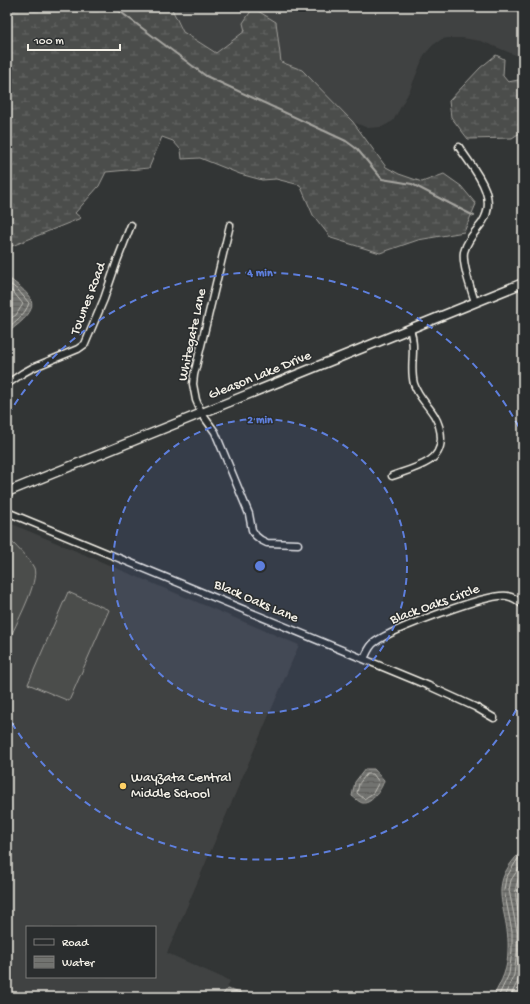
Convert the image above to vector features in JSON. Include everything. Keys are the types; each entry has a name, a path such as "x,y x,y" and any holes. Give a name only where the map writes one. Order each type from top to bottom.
{"main road":[{"name":"Gleason Lake Drive","path":"7,492 202,414 523,282"}],"street":[{"path":"459,147 485,188 489,201 486,217 470,238 464,253 464,261 475,302"},
{"name":"Townes Road","path":"7,384 23,373 78,349 85,344 104,299 131,225"},
{"name":"Whitegate Lane","path":"230,225 194,375 194,392 202,414 215,432 249,514 252,530 256,536 260,540 267,543 298,544"},
{"path":"392,476 427,463 433,459 438,452 441,437 440,426 418,394 414,385 412,376 414,342 410,329"},
{"name":"Black Oaks Lane","path":"7,512 364,659 475,707 494,718"},
{"name":"Black Oaks Circle","path":"364,659 369,647 375,642 398,630 460,606 496,597 507,596 520,601 523,605"}],"shaded area":[{"path":"171,7 523,7 523,58 481,41 462,38 442,39 433,45 424,55 410,90 393,121 382,127 368,128 353,122 302,70 281,62 245,31 216,53 183,32"},
{"name":"Wayzata Central Middle School","path":"7,522 299,645 167,953 230,981 223,997 7,997"}],"green space":[{"path":"7,7 171,7 183,32 216,53 245,31 243,23 253,8 276,22 281,62 302,70 353,122 386,167 399,174 422,182 444,174 461,186 476,204 464,232 418,240 380,253 331,238 313,215 300,185 276,179 262,180 240,174 200,158 182,159 181,150 173,141 162,137 149,168 106,172 99,186 75,213 81,218 7,248"},
{"path":"496,55 504,59 503,76 508,82 523,79 523,131 512,138 468,139 451,117 449,101 480,68"},
{"path":"7,537 32,565 35,574 27,602 11,636 7,638"},
{"path":"68,592 109,610 69,701 28,684"}],"water":[{"path":"7,277 26,292 32,305 25,318 7,333"},
{"path":"365,769 374,769 384,780 382,787 373,798 366,803 363,803 352,796 355,782"},
{"path":"523,850 523,997 493,997 504,974 508,957 508,935 501,898 501,887 504,875 511,863"},
{"path":"227,989 241,993 244,997 223,997 222,996"}],"waterway":[{"path":"114,7 206,76 346,141 357,149 382,179 412,184 474,216"}],"place":[{"name":"Wayzata Central Middle School","path":"123,786"}]}
